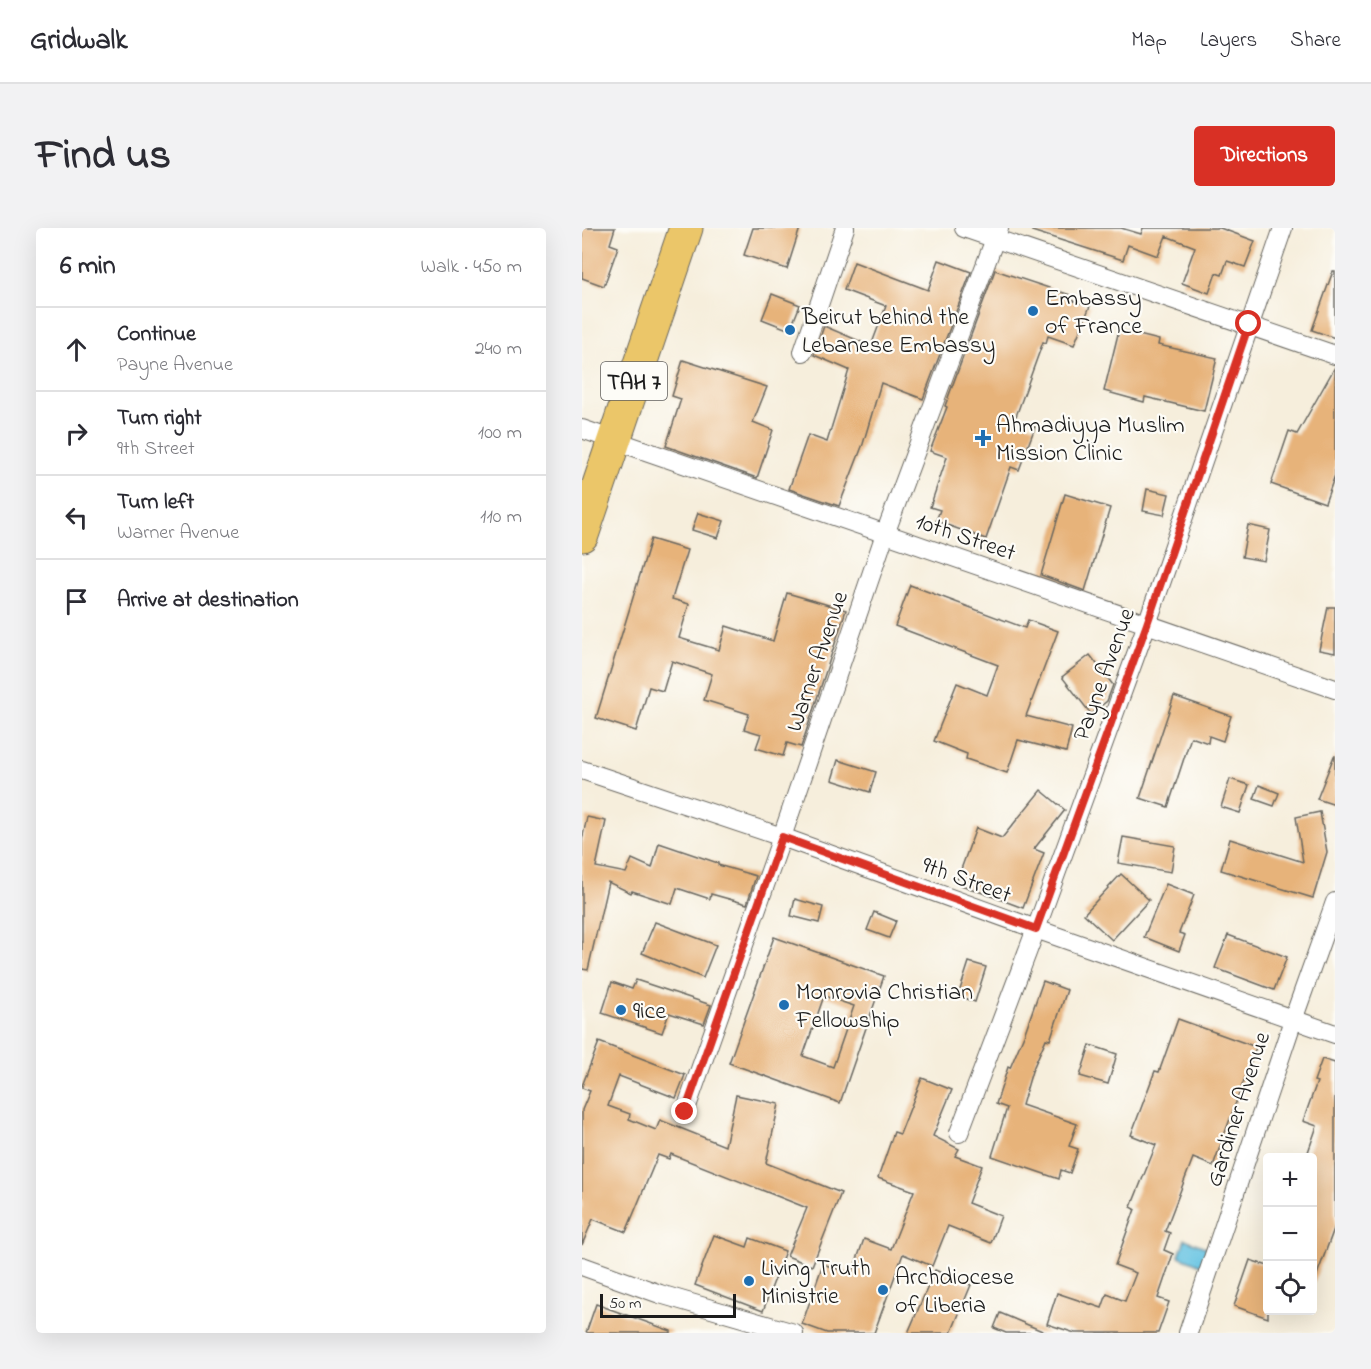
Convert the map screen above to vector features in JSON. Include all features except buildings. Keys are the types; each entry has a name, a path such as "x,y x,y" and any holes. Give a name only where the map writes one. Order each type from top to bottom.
{"highway":[{"name":"TAH 7","path":"582,535 686,228"}],"street":[{"path":"803,352 845,228"},
{"path":"964,228 997,233 1335,355"},
{"name":"Payne Avenue","path":"958,1133 1036,929 1147,624 1283,228"},
{"name":"Warner Avenue","path":"685,1112 885,534 997,233"},
{"name":"10th Street","path":"582,429 1335,689"},
{"name":"9th Street","path":"582,771 782,837 1335,1034"},
{"name":"Gardiner Avenue","path":"1188,1333 1335,902"},
{"path":"582,1266 660,1294 794,1333"}],"water":[{"path":"1185,1239 1207,1248 1201,1265 1179,1256"}],"place":[{"name":"Embassy of France","path":"1033,311"},
{"name":"Beirut behind the Lebanese Embassy","path":"790,330"},
{"name":"Ahmadiyya Muslim Mission Clinic","path":"983,438"},
{"name":"Monrovia Christian Fellowship","path":"784,1005"},
{"name":"9ice","path":"621,1010"},
{"name":"Living Truth Ministrie","path":"749,1281"},
{"name":"Archdiocese of Liberia","path":"883,1290"}],"route":[{"path":"685,1112 782,837 1036,929 1147,624 1249,324"}]}
